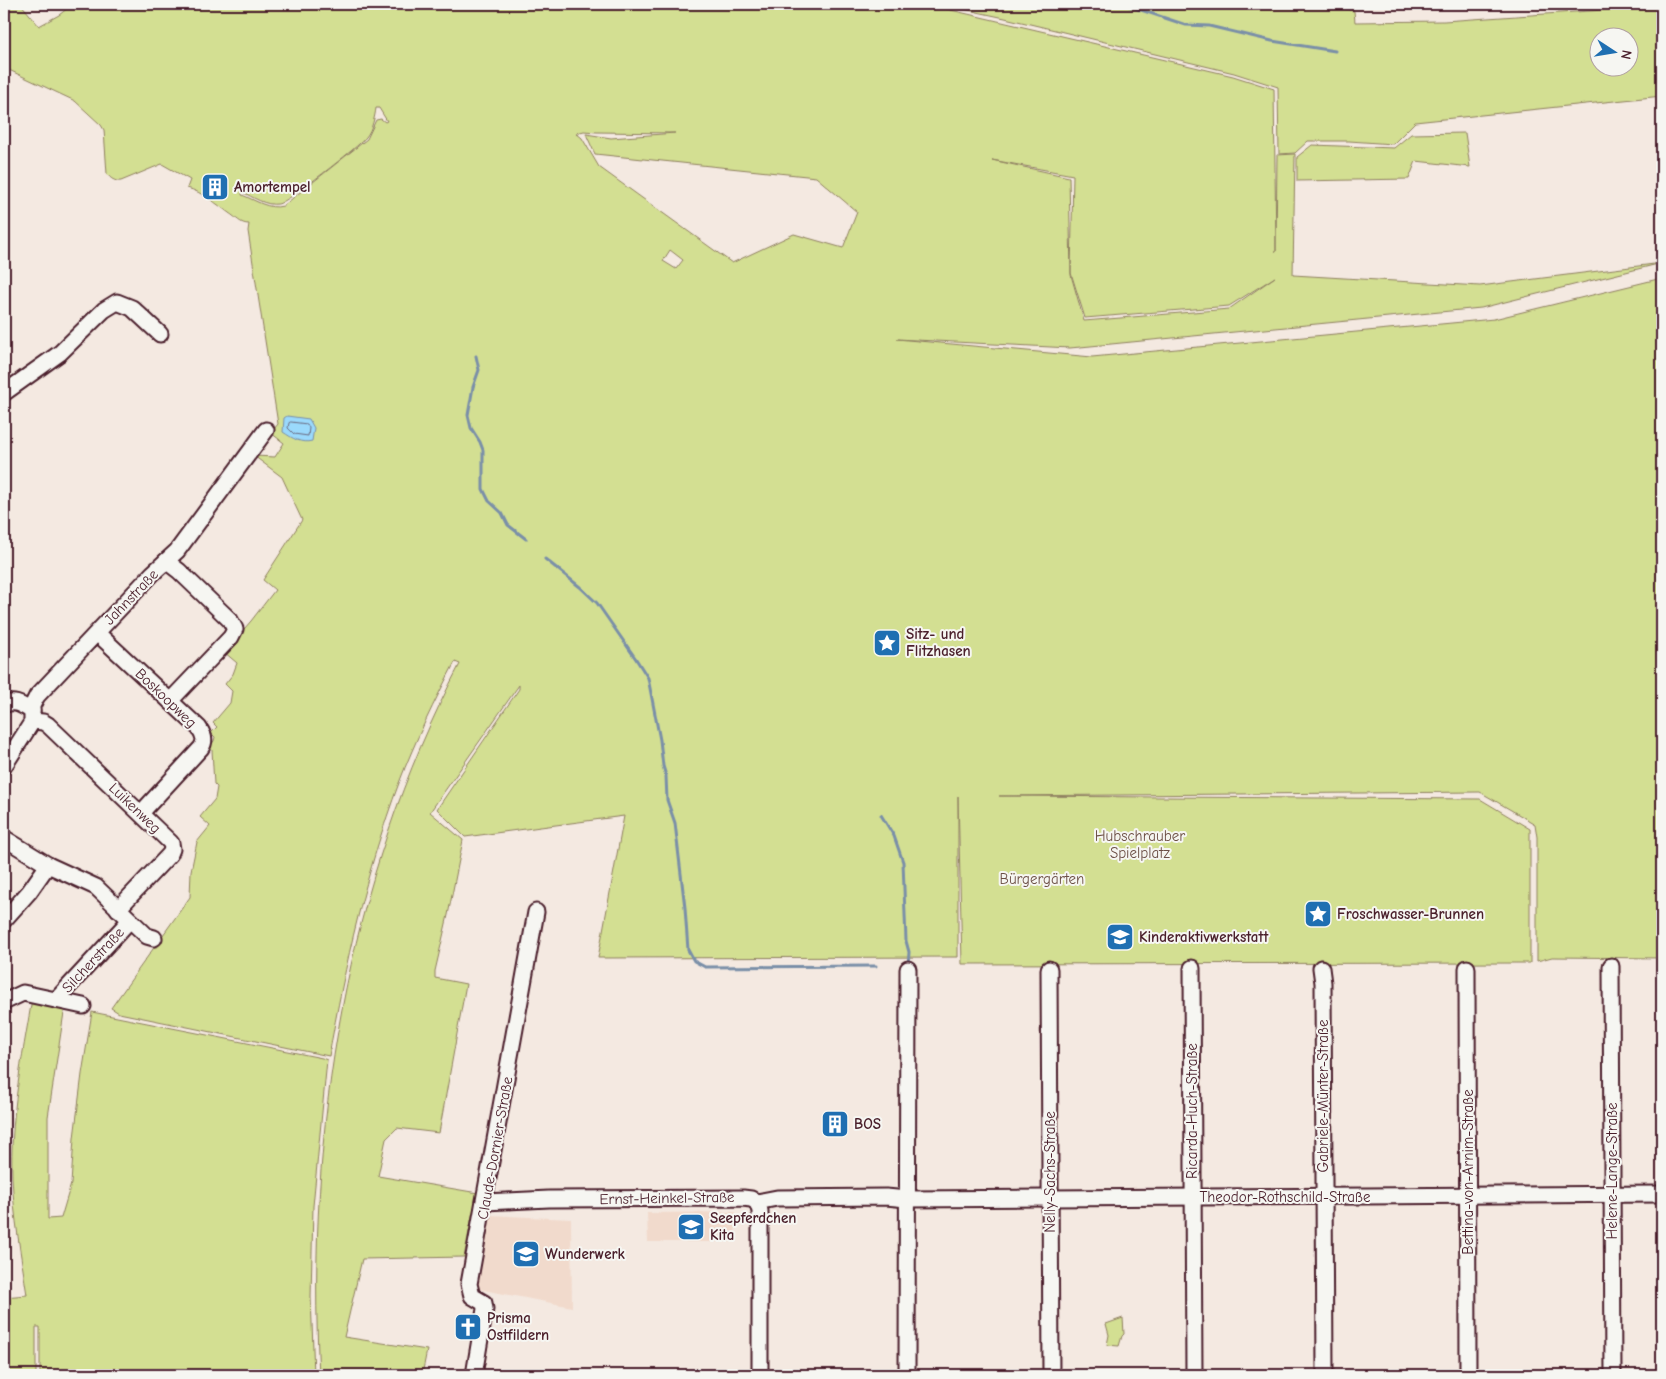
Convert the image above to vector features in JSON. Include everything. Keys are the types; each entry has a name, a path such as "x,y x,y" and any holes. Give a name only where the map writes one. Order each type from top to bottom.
{"street":[{"path":"4,393 60,353 104,310 117,302 132,308 160,334"},
{"name":"Jahnstraße","path":"4,766 32,716 33,704 39,694 177,551 266,430"},
{"path":"166,561 230,620 234,629 231,638 170,701"},
{"name":"Boskoopweg","path":"97,633 201,731 204,742 201,748 141,813"},
{"name":"Luikenweg","path":"4,705 15,703 48,725 170,841 172,850 118,909"},
{"name":"Silcherstraße","path":"4,838 48,865 93,886 146,936 154,938"},
{"path":"4,920 24,899 48,865"},
{"name":"Claude-Dornier-Straße","path":"474,1375 486,1309 484,1302 472,1296 469,1288 536,912"},
{"name":"Silcherstraße","path":"56,1000 130,920"},
{"name":"Helene-Lange-Straße","path":"1611,966 1613,1375"},
{"name":"Ricarda-Huch-Straße","path":"1192,968 1194,1375"},
{"name":"Gabriele-Münter-Straße","path":"1321,968 1323,983 1325,1375"},
{"name":"Bettina-von-Arnim-Straße","path":"1468,968 1468,1375"},
{"name":"Nelly-Sachs-Straße","path":"1049,969 1050,1375"},
{"path":"907,1375 908,970"},
{"path":"4,1002 22,993 83,1006"},
{"name":"Theodor-Rothschild-Straße","path":"907,1200 1662,1194"},
{"name":"Ernst-Heinkel-Straße","path":"485,1202 548,1199 743,1198 756,1202 777,1198 886,1197 907,1200"},
{"path":"756,1202 760,1211 760,1375"}],"shaded area":[{"name":"Seepferdchen Kita","path":"736,1212 735,1242 648,1242 647,1213"},
{"name":"Wunderwerk","path":"488,1215 571,1219 572,1307 473,1288"}],"green space":[{"path":"4,4 21,4 39,26 59,15 73,4 925,4 1233,76 1274,89 1276,252 1277,155 1295,154 1293,275 1480,286 1662,263 1481,308 1070,348 897,339 1092,357 1494,319 1662,278 1662,958 1552,957 1537,961 1537,837 1535,824 1480,792 999,796 1480,799 1530,829 1530,963 962,964 958,796 958,957 598,958 624,816 465,837 437,809 519,689 519,685 430,812 463,840 435,978 466,984 439,1133 397,1128 386,1139 378,1176 478,1193 464,1257 362,1259 344,1337 427,1350 422,1375 319,1375 317,1284 320,1192 328,1101 342,1010 362,920 388,832 421,747 460,664 455,662 432,707 405,767 387,816 358,918 329,1056 119,1013 111,1008 190,897 191,871 197,842 210,826 200,817 215,799 217,787 214,784 212,750 209,747 215,737 211,733 217,727 213,723 230,703 232,691 225,684 233,674 237,663 224,652 275,590 263,580 302,520 282,477 254,456 275,457 284,443 271,433 278,424 248,231 249,224 241,222 198,192 187,188 190,180 162,164 121,181 113,179 107,174 104,130 101,125 75,101 9,70 4,65","holes":["376,108 379,108 387,121 376,120 367,139 283,206 267,206 242,195 242,192 269,204 278,204 284,201 351,151 366,137 373,123","584,131 675,133 611,138 586,134 595,154 816,177 857,212 843,248 794,234 732,263 599,167 582,138 576,133","992,160 1073,175 1071,273 1085,318 1229,306 1275,277 1229,309 1084,321 1071,275 1069,177","670,250 683,260 676,269 663,261"]},
{"path":"940,4 1324,4 1354,11 1355,22 1444,21 1662,6 1662,96 1415,122 1393,144 1308,141 1295,153 1279,154 1278,87 1234,73"},
{"path":"1465,133 1470,167 1416,161 1409,179 1297,181 1297,157 1312,145 1394,148 1411,134"},
{"path":"32,999 65,1006 48,1117 48,1219 61,1218 71,1184 74,1138 92,1012 327,1060 313,1206 311,1297 314,1375 40,1375 40,1327 36,1327 36,1375 4,1375 4,1297 27,1295 14,1207 12,1155 15,1110"},
{"path":"1123,1318 1124,1334 1119,1346 1107,1345 1109,1335 1106,1324"}],"water":[{"path":"287,416 309,419 314,428 312,441 300,441 283,432 284,418"}],"waterway":[{"path":"1123,4 1186,25 1209,26 1272,41 1335,51"},
{"path":"476,356 479,370 473,387 468,415 471,428 483,450 483,489 489,501 502,513 508,525 526,539"},
{"path":"545,559 597,603 648,678 666,776 667,800 675,823 688,950 694,961 705,967 876,966"},
{"path":"881,815 894,836 903,862 906,941 909,952 908,966"}],"place":[{"name":"Amortempel","path":"215,187"},
{"name":"Sitz- und Flitzhasen","path":"887,643"},
{"name":"Froschwasser-Brunnen","path":"1318,914"},
{"name":"Kinderaktivwerkstatt","path":"1120,937"},
{"name":"BOS","path":"835,1124"},
{"name":"Seepferdchen Kita","path":"691,1227"},
{"name":"Wunderwerk","path":"526,1254"},
{"name":"Prisma Ostfildern","path":"468,1327"}],"park label":[{"name":"Hubschrauber Spielplatz","path":"1140,844"},
{"name":"Bürgergärten","path":"1042,879"}]}
